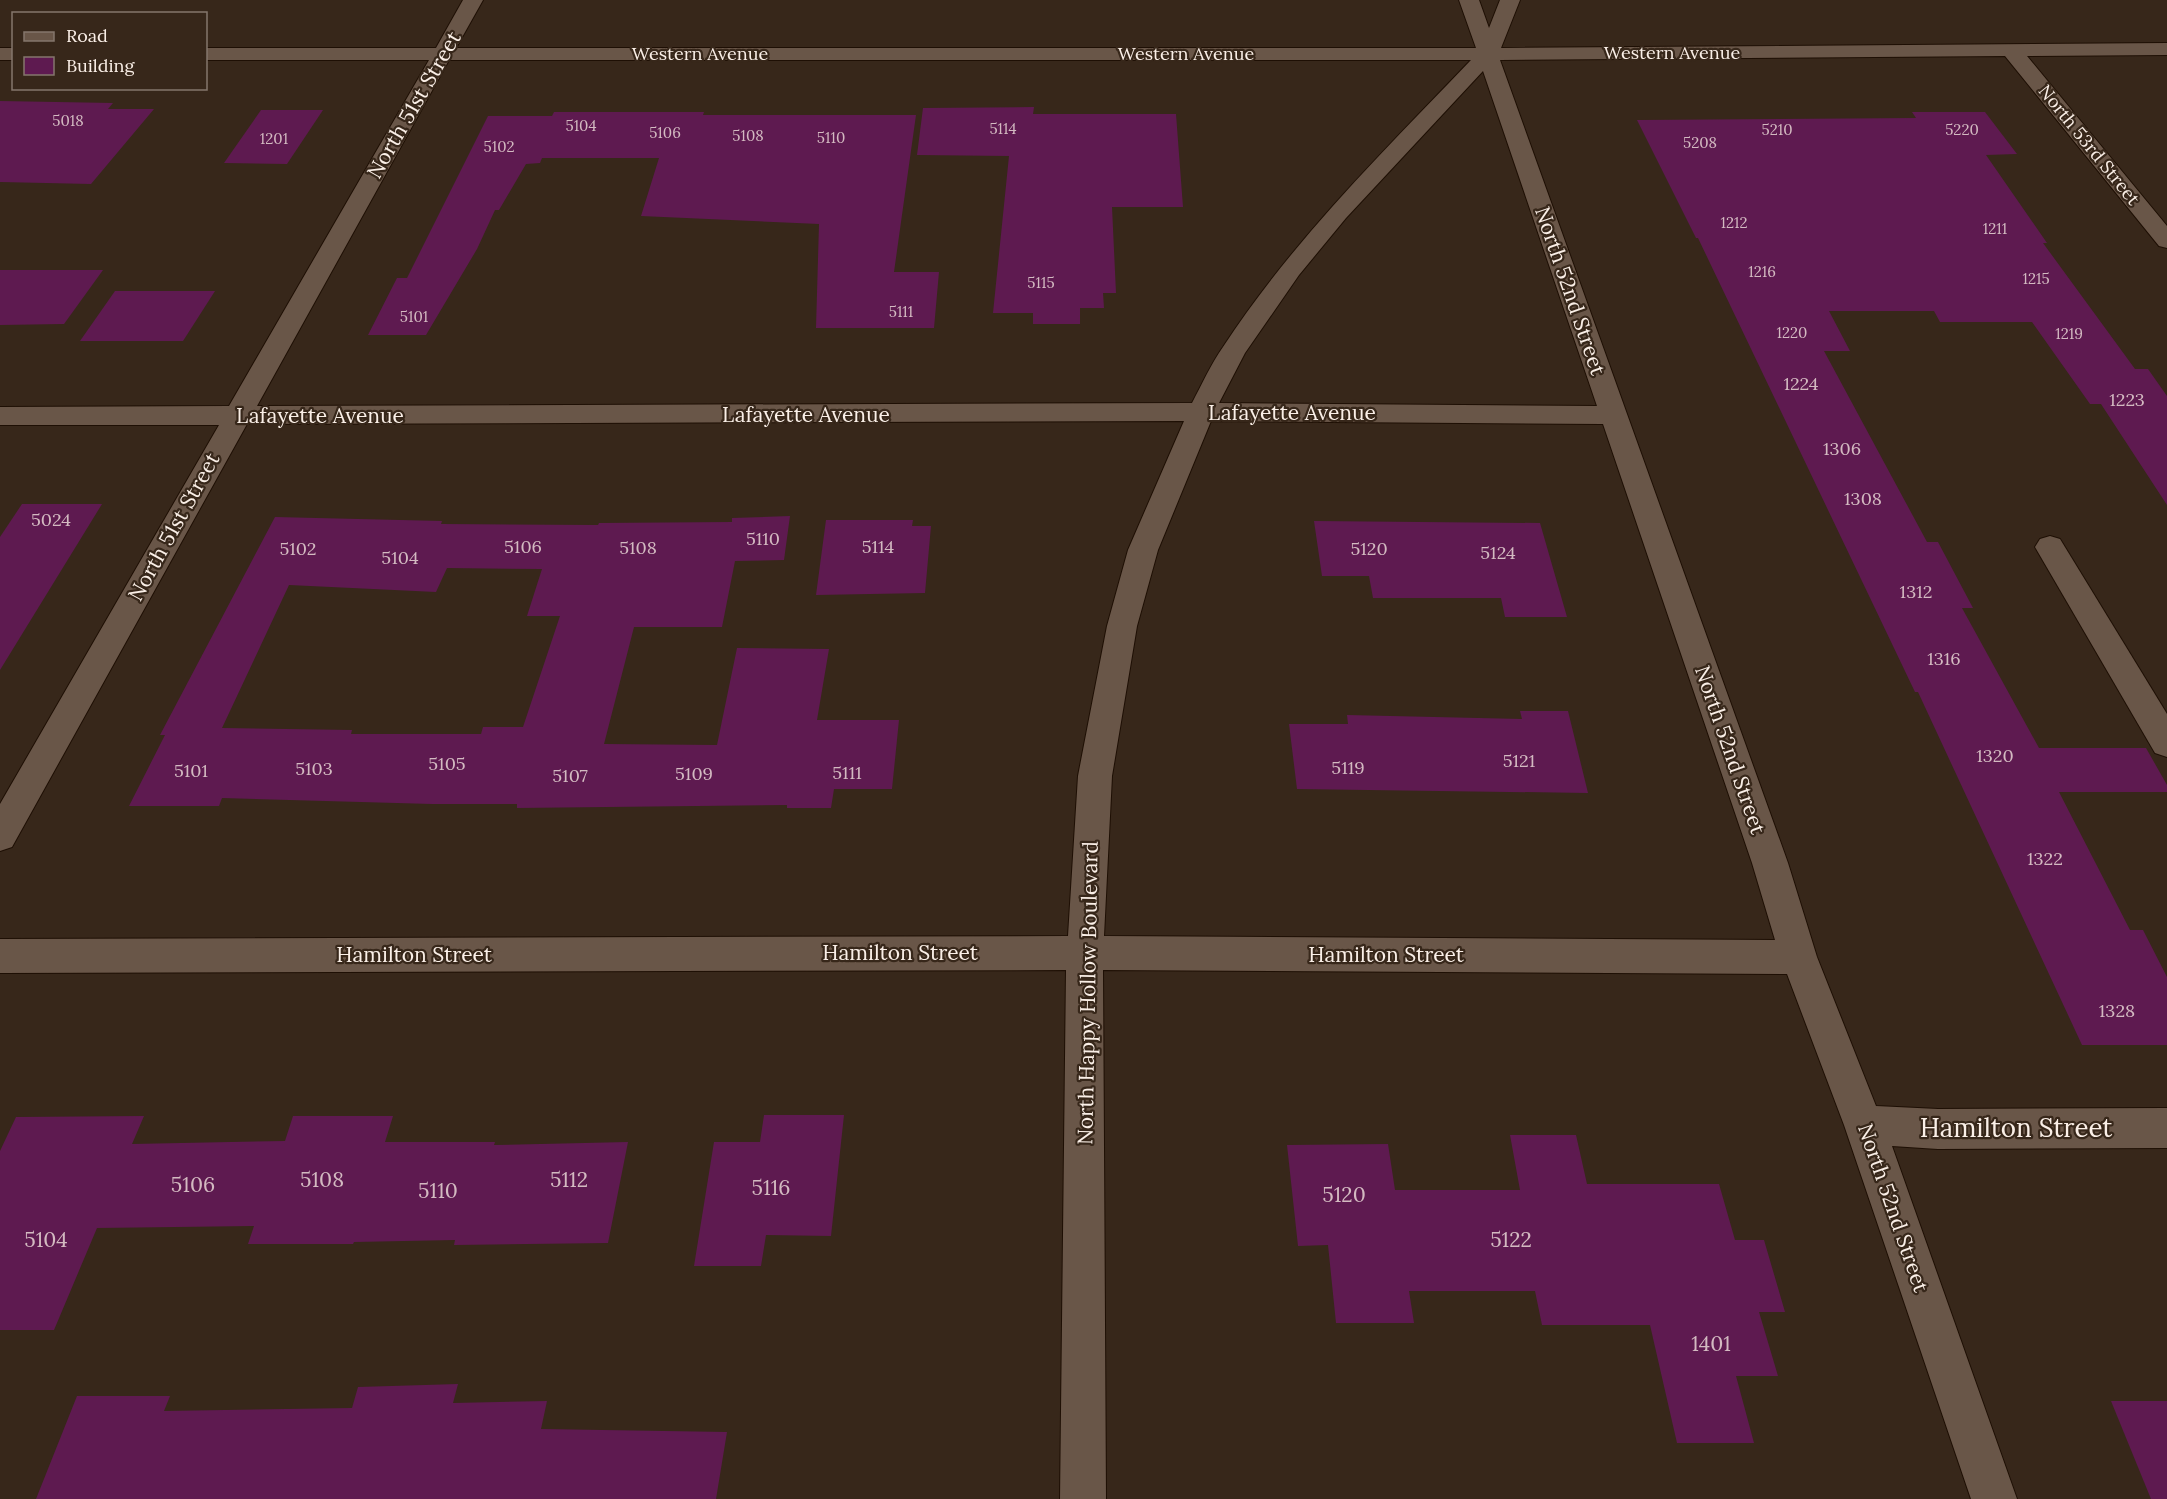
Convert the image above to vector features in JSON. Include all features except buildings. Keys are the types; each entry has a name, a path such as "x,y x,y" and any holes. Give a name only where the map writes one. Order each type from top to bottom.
{"street":[{"name":"North 51st Street","path":"0,836 473,0"},
{"name":"North 52nd Street","path":"1468,0 1770,863 1799,957 1864,1125 1994,1499"},
{"name":"North Happy Hollow Boulevard","path":"1083,1499 1084,953 1095,776 1122,626 1143,550 1201,412 1233,351 1290,270 1338,213 1488,54 1510,0"},
{"name":"North 53rd Street","path":"2011,50 2167,241"},
{"name":"Western Avenue","path":"207,54 1488,54 2167,50"},
{"name":"Lafayette Avenue","path":"0,416 1201,412 1613,415"},
{"path":"2050,547 2167,743"},
{"name":"Hamilton Street","path":"0,956 1084,953 1799,957"},
{"name":"Hamilton Street","path":"1864,1125 1938,1129 2167,1128"}]}
